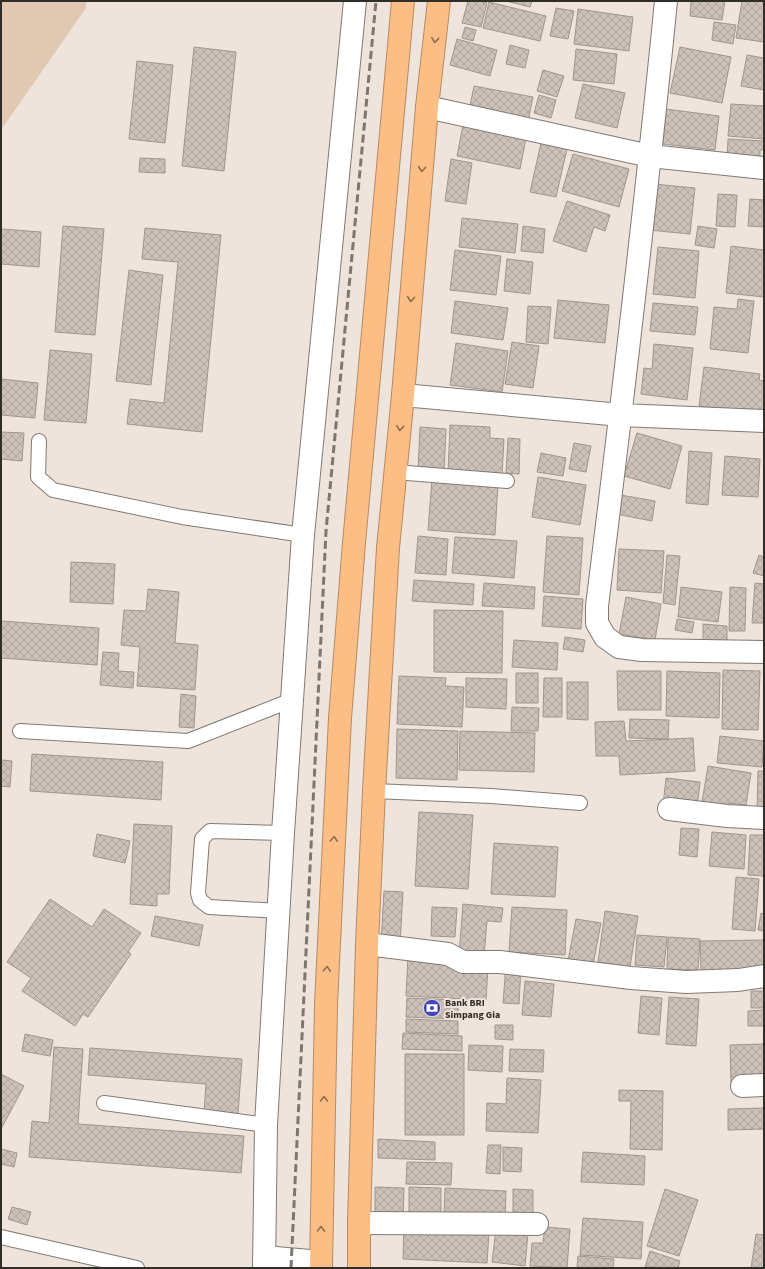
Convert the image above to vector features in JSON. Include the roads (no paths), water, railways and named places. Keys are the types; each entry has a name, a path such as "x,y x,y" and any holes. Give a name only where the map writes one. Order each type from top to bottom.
{"highway":[{"path":"321,1265 326,1004 340,718 354,543 403,1"},
{"path":"359,1268 367,944 388,548 439,1"},
{"path":"354,543 388,548"}],"street":[{"path":"321,1265 264,1262 266,1125 279,911 282,834 303,535 355,1"},
{"path":"666,1 621,415 597,606 597,623 605,637 619,646 642,650 764,652"},
{"path":"428,107 650,156 764,168"},
{"path":"403,396 621,415 764,421"},
{"path":"669,809 727,816 764,818"},
{"path":"367,944 448,954 463,962 500,962 631,978 686,982 738,980 764,976"},
{"path":"742,1086 764,1085"},
{"path":"359,1222 537,1224"}],"lane":[{"path":"39,441 38,477 54,490 182,517 303,535"},
{"path":"395,472 508,481"},
{"path":"20,731 188,741 292,700"},
{"path":"374,791 491,796 580,803"},
{"path":"279,911 209,907 200,900 198,893 202,839 210,831 282,834"},
{"path":"104,1103 266,1125"},
{"path":"1,1237 137,1268"}],"railway":[{"path":"291,1268 326,531 376,1"}],"place":[{"name":"Bank BRI Simpang Gia","path":"432,1008"}]}
